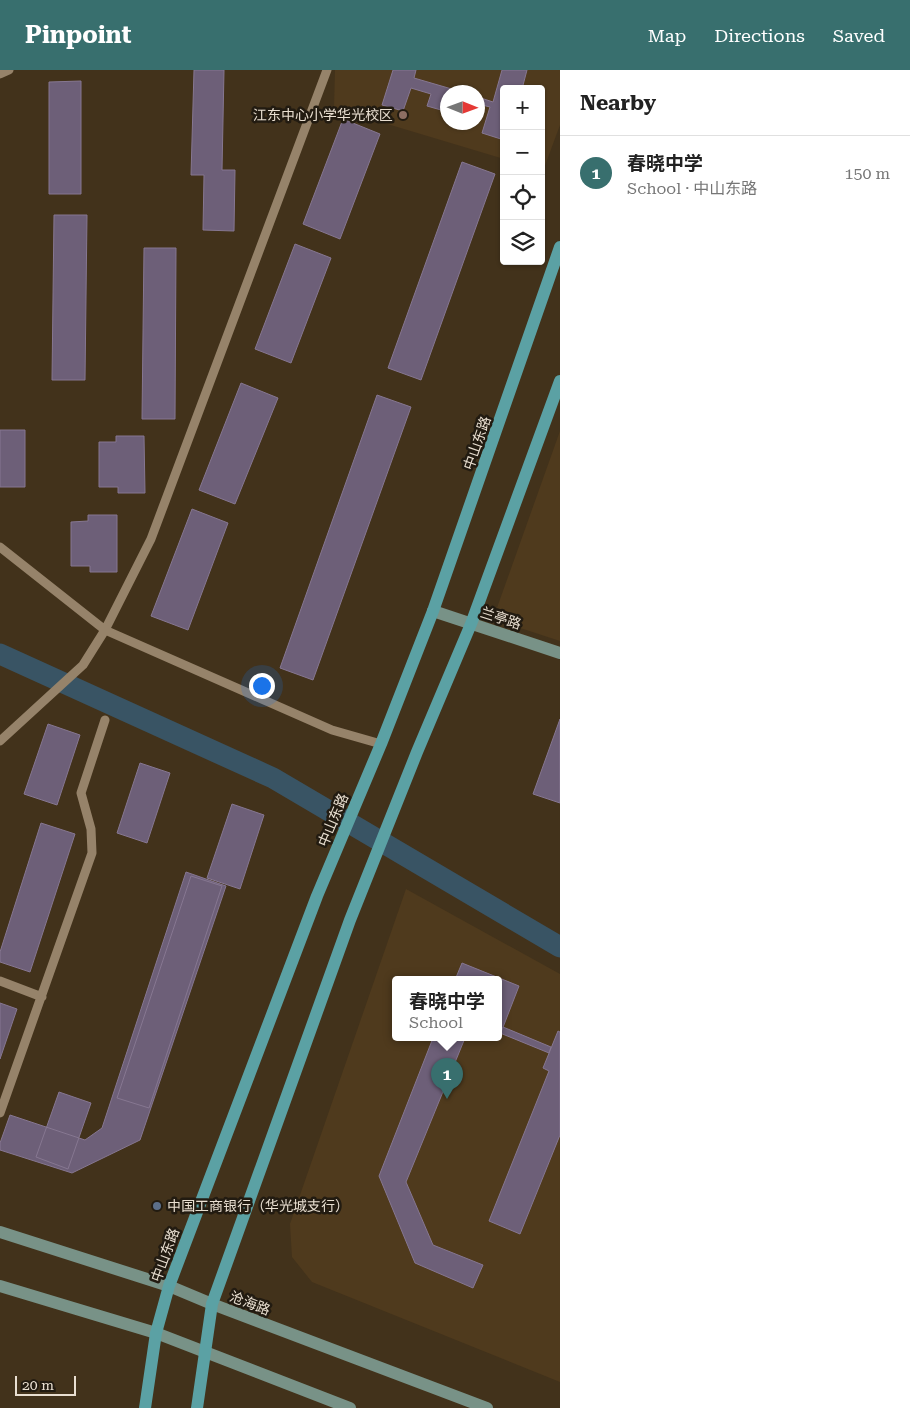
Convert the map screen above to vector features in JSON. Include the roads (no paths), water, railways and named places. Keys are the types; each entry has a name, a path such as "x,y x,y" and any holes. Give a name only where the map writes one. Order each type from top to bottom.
{"main road":[{"name":"中山东路","path":"145,1408 156,1333 169,1286 317,896 434,611 560,247"},
{"path":"197,1408 212,1304 350,920 417,752 471,624 560,381"},
{"name":"兰亭路","path":"434,611 560,653"},
{"name":"沧海路","path":"0,1232 169,1286 487,1408"},
{"path":"0,1286 156,1333 350,1408"}],"lane":[{"path":"0,74 9,70"},
{"path":"0,741 83,665 105,630 152,539 327,70"},
{"path":"0,547 105,630 332,730 381,744"},
{"path":"0,1114 92,853 91,829 81,793 105,720"},
{"path":"0,981 42,997"}],"waterway":[{"path":"0,654 273,778 560,947"}],"place":[{"name":"江东中心小学华光校区","path":"403,115"},
{"name":"春晓中学","path":"447,1099"},
{"name":"中国工商银行（华光城支行）","path":"157,1206"}]}
